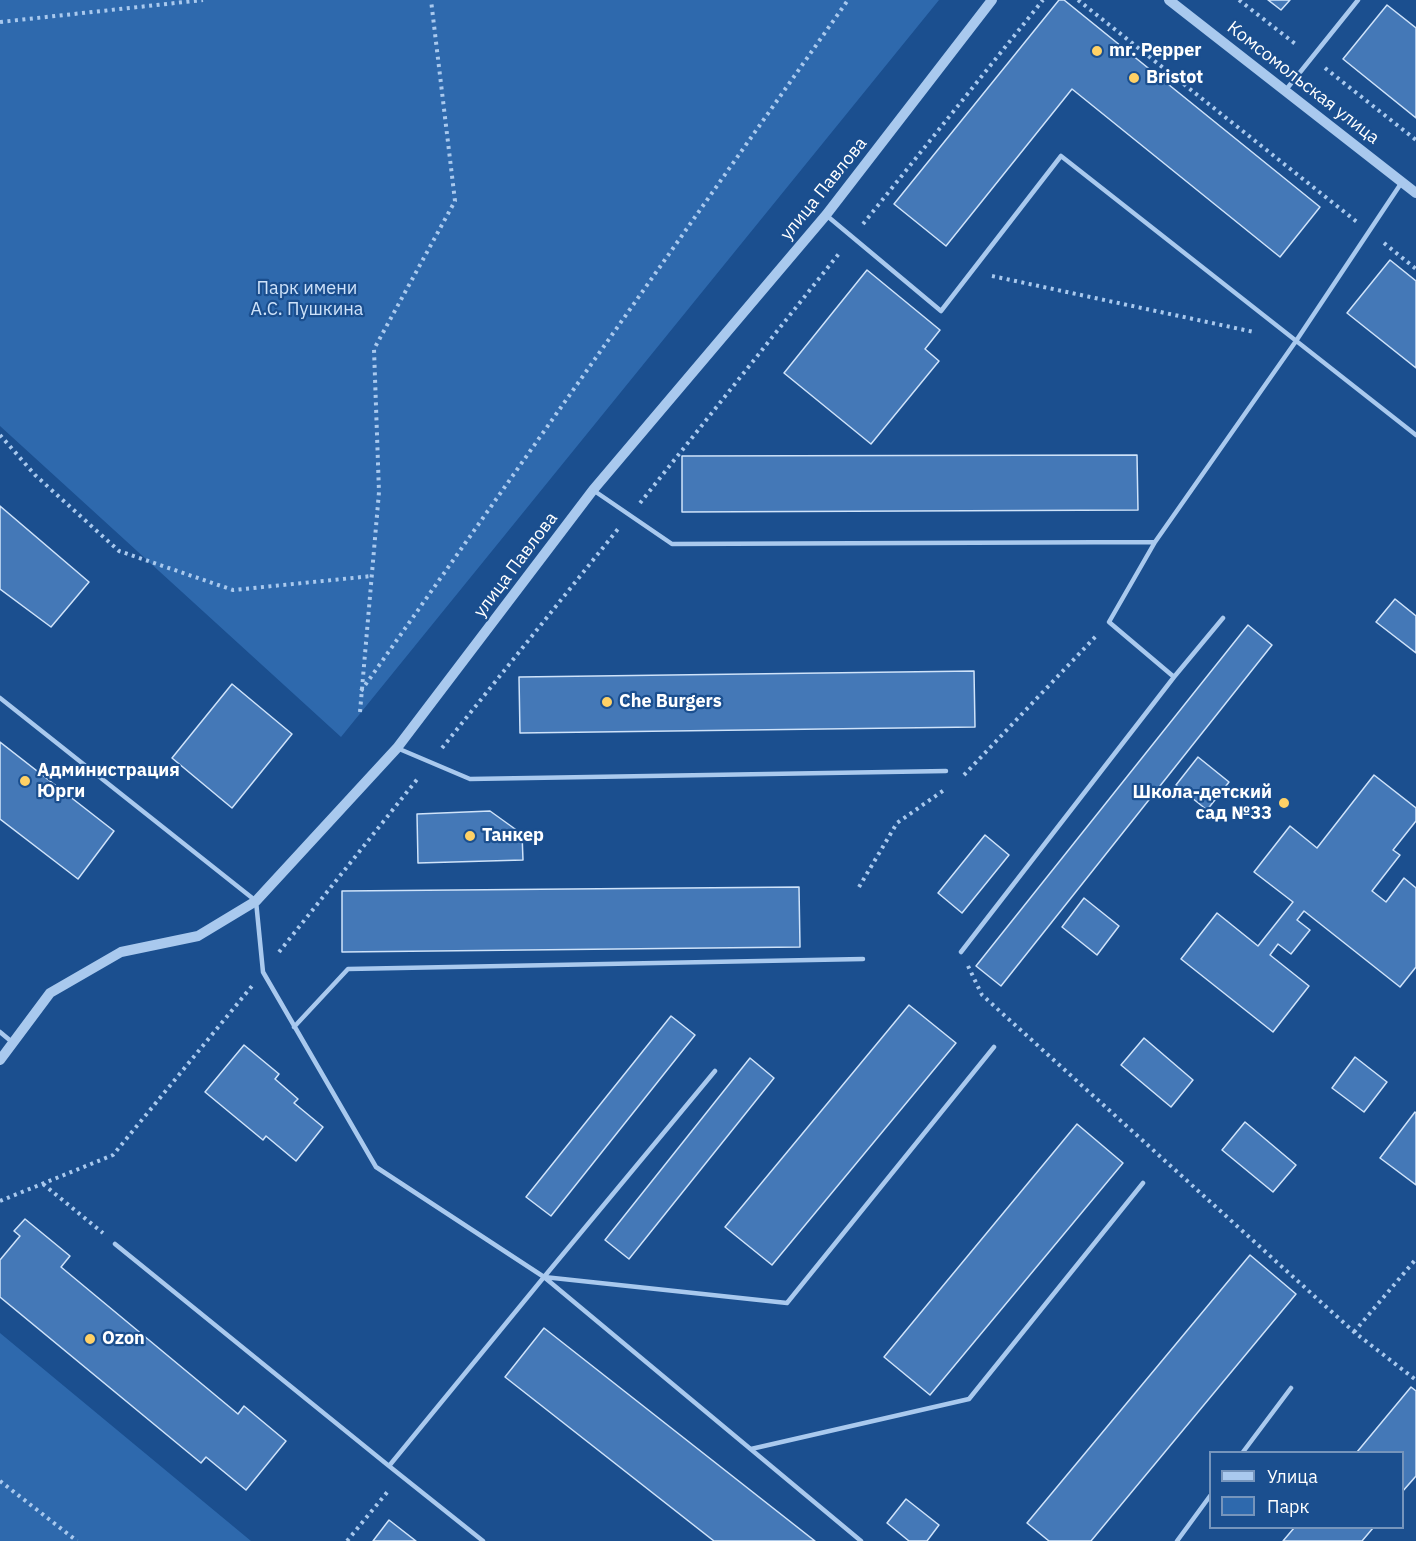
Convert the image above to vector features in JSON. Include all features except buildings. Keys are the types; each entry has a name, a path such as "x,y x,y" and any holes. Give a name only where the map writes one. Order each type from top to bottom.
{"street":[{"name":"улица Павлова","path":"0,1060 50,993 121,952 198,936 256,901 397,748 593,490 826,215 992,0"},
{"name":"Комсомольская улица","path":"1169,0 1416,193"}],"lane":[{"path":"1285,91 1358,0"},
{"path":"826,215 941,311 1061,156 1416,435"},
{"path":"1174,677 1109,621 1155,542 1296,341 1402,182"},
{"path":"593,490 672,543 1155,542"},
{"path":"961,952 1222,618"},
{"path":"0,699 256,901 263,972 376,1167 544,1277 861,1541"},
{"path":"397,748 470,779 946,771"},
{"path":"294,1027 348,969 863,958"},
{"path":"0,1032 13,1044"},
{"path":"544,1277 787,1303 994,1047"},
{"path":"389,1466 715,1071"},
{"path":"751,1449 969,1399 1143,1184"},
{"path":"115,1244 483,1541"},
{"path":"1244,1451 1292,1388"},
{"path":"1177,1541 1209,1497"}],"path":[{"path":"0,22 203,0"},
{"path":"360,712 379,492 374,349 455,201 431,0"},
{"path":"361,691 848,0"},
{"path":"0,1202 113,1155 263,972 1043,0"},
{"path":"1078,0 1416,269"},
{"path":"972,271 1296,341"},
{"path":"0,435 35,475 119,551 233,590 372,576"},
{"path":"960,779 1109,621"},
{"path":"859,887 897,823 951,785"},
{"path":"961,952 982,995 1354,1332 1416,1380"},
{"path":"43,1184 115,1244"},
{"path":"1354,1332 1416,1259"},
{"path":"347,1541 401,1475"},
{"path":"0,1481 77,1541"}],"green space":[{"name":"Парк имени А.С. Пушкина","path":"0,0 939,0 341,737 0,426"},
{"path":"0,1333 251,1541 0,1541"}],"place":[{"name":"mr. Pepper","path":"1097,51"},
{"name":"Bristot","path":"1134,78"},
{"name":"Che Burgers","path":"607,702"},
{"name":"Администрация Юрги","path":"25,781"},
{"name":"Школа-детский сад №33","path":"1284,803"},
{"name":"Танкер","path":"470,836"},
{"name":"Ozon","path":"90,1339"}]}
